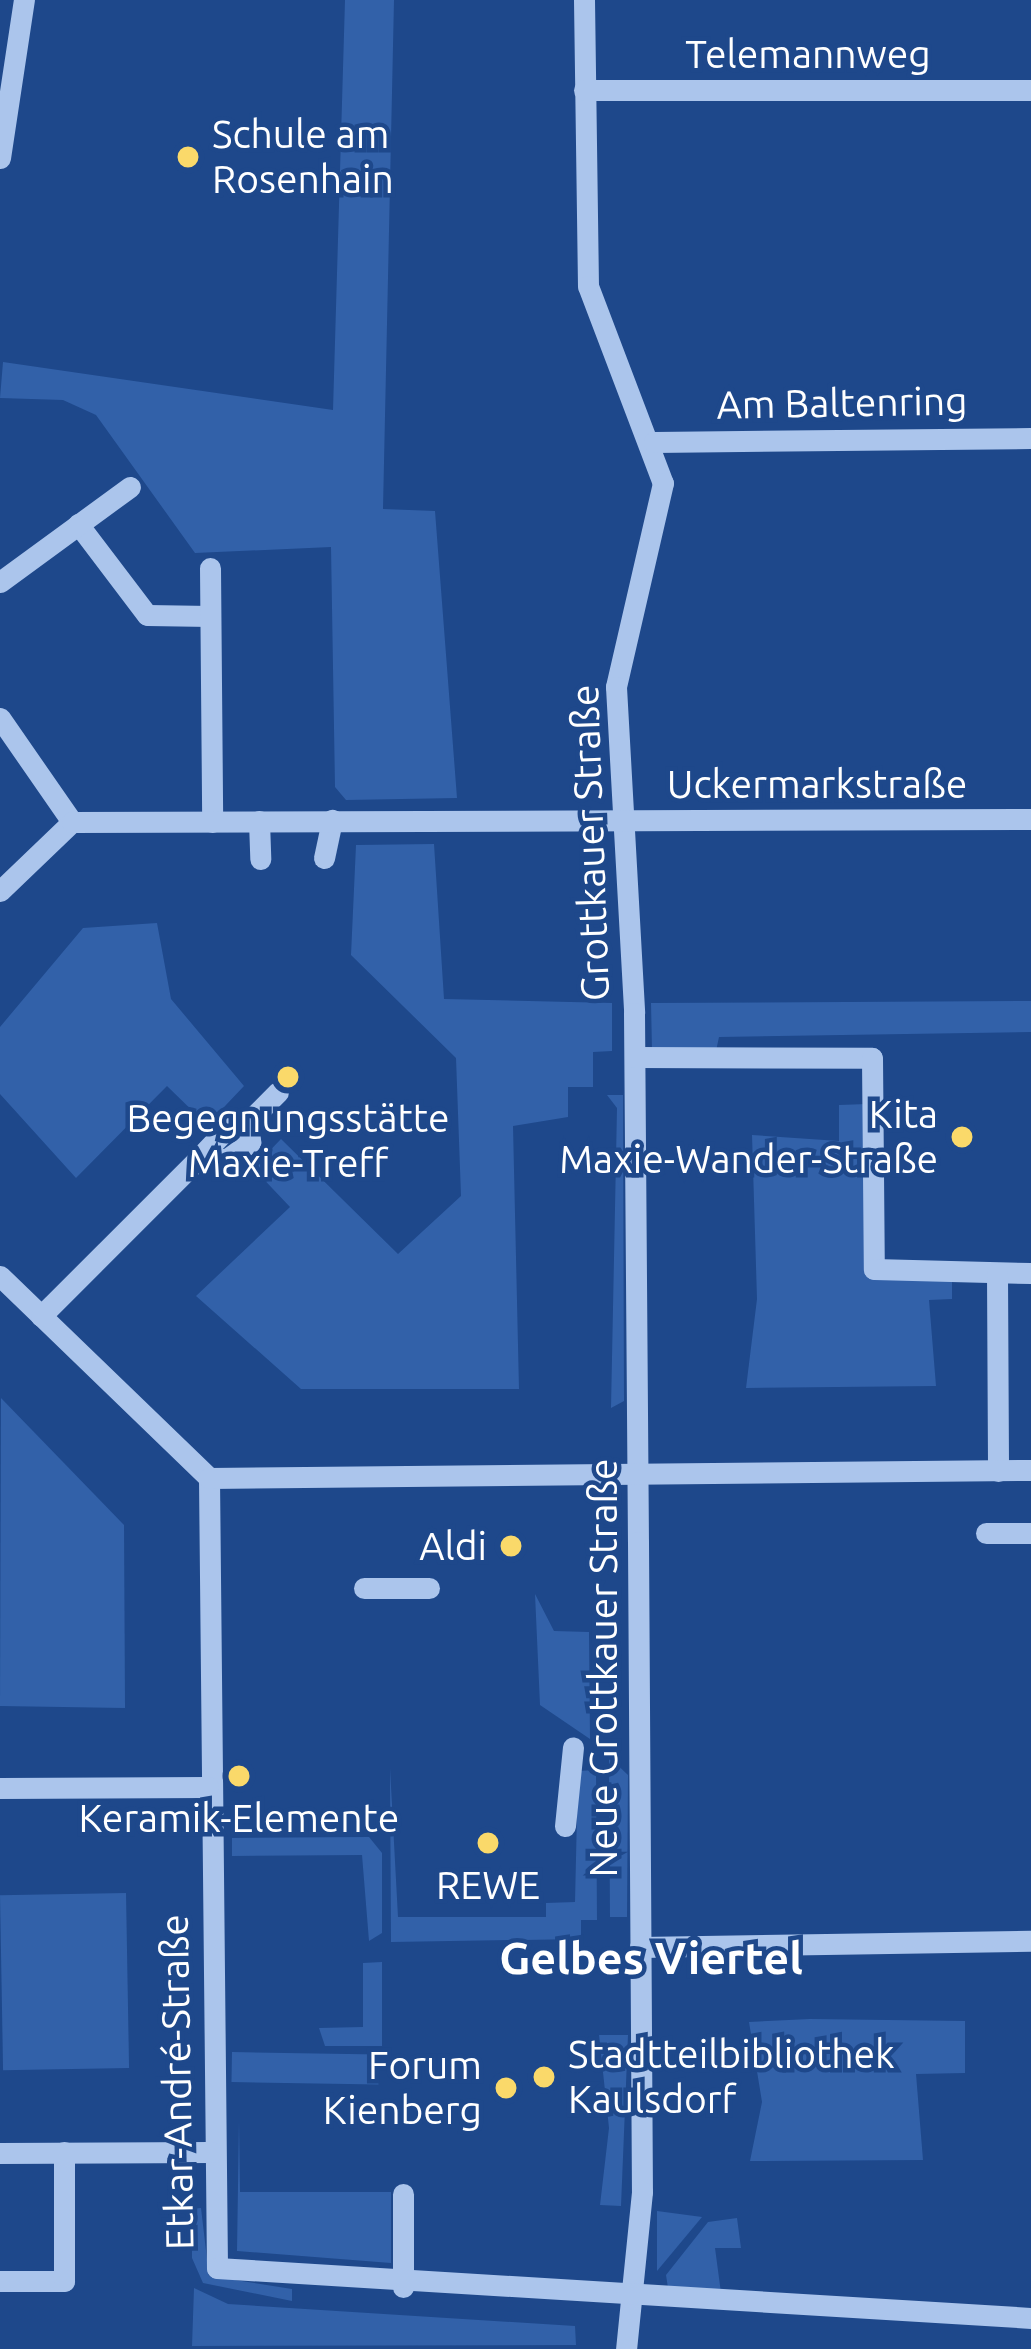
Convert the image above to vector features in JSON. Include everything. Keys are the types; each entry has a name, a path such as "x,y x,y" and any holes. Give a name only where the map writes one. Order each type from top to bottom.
{"street":[{"path":"0,158 24,0"},
{"name":"Grottkauer Straße","path":"584,0 588,286 618,379 654,442 663,483 616,687 619,820 635,1057"},
{"name":"Telemannweg","path":"584,90 1031,90"},
{"name":"Am Baltenring","path":"654,442 1031,438"},
{"path":"0,581 130,487"},
{"path":"78,524 147,615 210,616"},
{"path":"210,568 212,821"},
{"path":"0,718 38,759 72,823 0,891"},
{"name":"Uckermarkstraße","path":"72,823 1031,819"},
{"path":"324,858 332,820"},
{"path":"259,821 260,859"},
{"path":"635,1057 872,1058 874,1270 1031,1274"},
{"name":"Neue Grottkauer Straße","path":"626,2349 640,1947 635,1057"},
{"path":"40,1316 196,1161 236,1154 255,1134 249,1121 278,1092"},
{"path":"998,1274 998,1471"},
{"path":"0,1276 208,1478 1031,1470"},
{"name":"Etkar-André-Straße","path":"208,1478 211,2152 217,2268 403,2287 1031,2318"},
{"path":"986,1533 1031,1533"},
{"path":"364,1588 429,1588"},
{"path":"565,1826 573,1747"},
{"path":"0,1788 208,1787"},
{"path":"640,1947 1031,1942"},
{"path":"0,2281 64,2281 64,2152"},
{"path":"0,2153 211,2152"},
{"path":"403,2194 403,2287"}],"shaded area":[{"path":"345,0 394,0 383,509 435,511 457,798 346,800 335,787 331,547 195,553 96,415 63,400 0,398 3,362 333,410"},
{"path":"434,844 444,999 612,1003 612,1051 593,1052 593,1087 568,1087 568,1117 513,1126 519,1389 301,1389 196,1296 290,1207 253,1168 281,1139 398,1254 461,1196 456,1058 351,955 356,845"},
{"path":"157,923 171,999 244,1086 207,1125 167,1086 76,1178 0,1094 0,1027 83,928"},
{"path":"1031,1001 1031,1032 719,1037 716,1051 652,1050 651,1003"},
{"path":"607,1095 623,1095 624,1401 611,1408 617,1108"},
{"path":"867,1104 868,1278 952,1277 952,1299 929,1300 936,1386 746,1388 757,1299 752,1135 839,1141 839,1105"},
{"path":"1,1398 124,1525 125,1708 0,1706"},
{"path":"535,1594 554,1631 589,1632 590,1739 540,1705"},
{"path":"609,1757 628,1775 627,1917 610,1917"},
{"path":"390,1768 398,1917 546,1917 546,1903 575,1902 578,1771 596,1770 597,1920 581,1920 581,1939 391,1942"},
{"path":"369,1837 382,1853 382,1933 369,1941 362,1855 232,1856 232,1838"},
{"path":"126,1893 129,2068 3,2070 0,1895"},
{"path":"382,1962 382,2046 325,2046 319,2028 363,2027 363,1963"},
{"path":"965,2021 965,2073 916,2074 923,2160 750,2161 762,2102 749,2022"},
{"path":"599,2035 628,2035 621,2206 600,2205 609,2128"},
{"path":"232,2052 379,2055 378,2085 231,2082"},
{"path":"239,2120 240,2192 391,2192 391,2263 237,2251"},
{"path":"201,2208 209,2276 292,2289 292,2301 203,2283 192,2258 192,2209"},
{"path":"657,2211 702,2217 657,2271"},
{"path":"737,2218 741,2248 715,2248 721,2293 668,2288 666,2275 708,2222"},
{"path":"194,2288 228,2304 575,2326 576,2345 192,2346"}],"place":[{"name":"Schule am Rosenhain","path":"188,157"},
{"name":"Begegnungsstätte Maxie-Treff","path":"288,1077"},
{"name":"Kita Maxie-Wander-Straße","path":"962,1137"},
{"name":"Aldi","path":"511,1546"},
{"name":"Keramik-Elemente","path":"239,1776"},
{"name":"REWE","path":"488,1843"},
{"name":"Stadtteilbibliothek Kaulsdorf","path":"544,2077"},
{"name":"Forum Kienberg","path":"506,2088"}],"district":[{"name":"Gelbes Viertel","path":"651,1958"}]}
